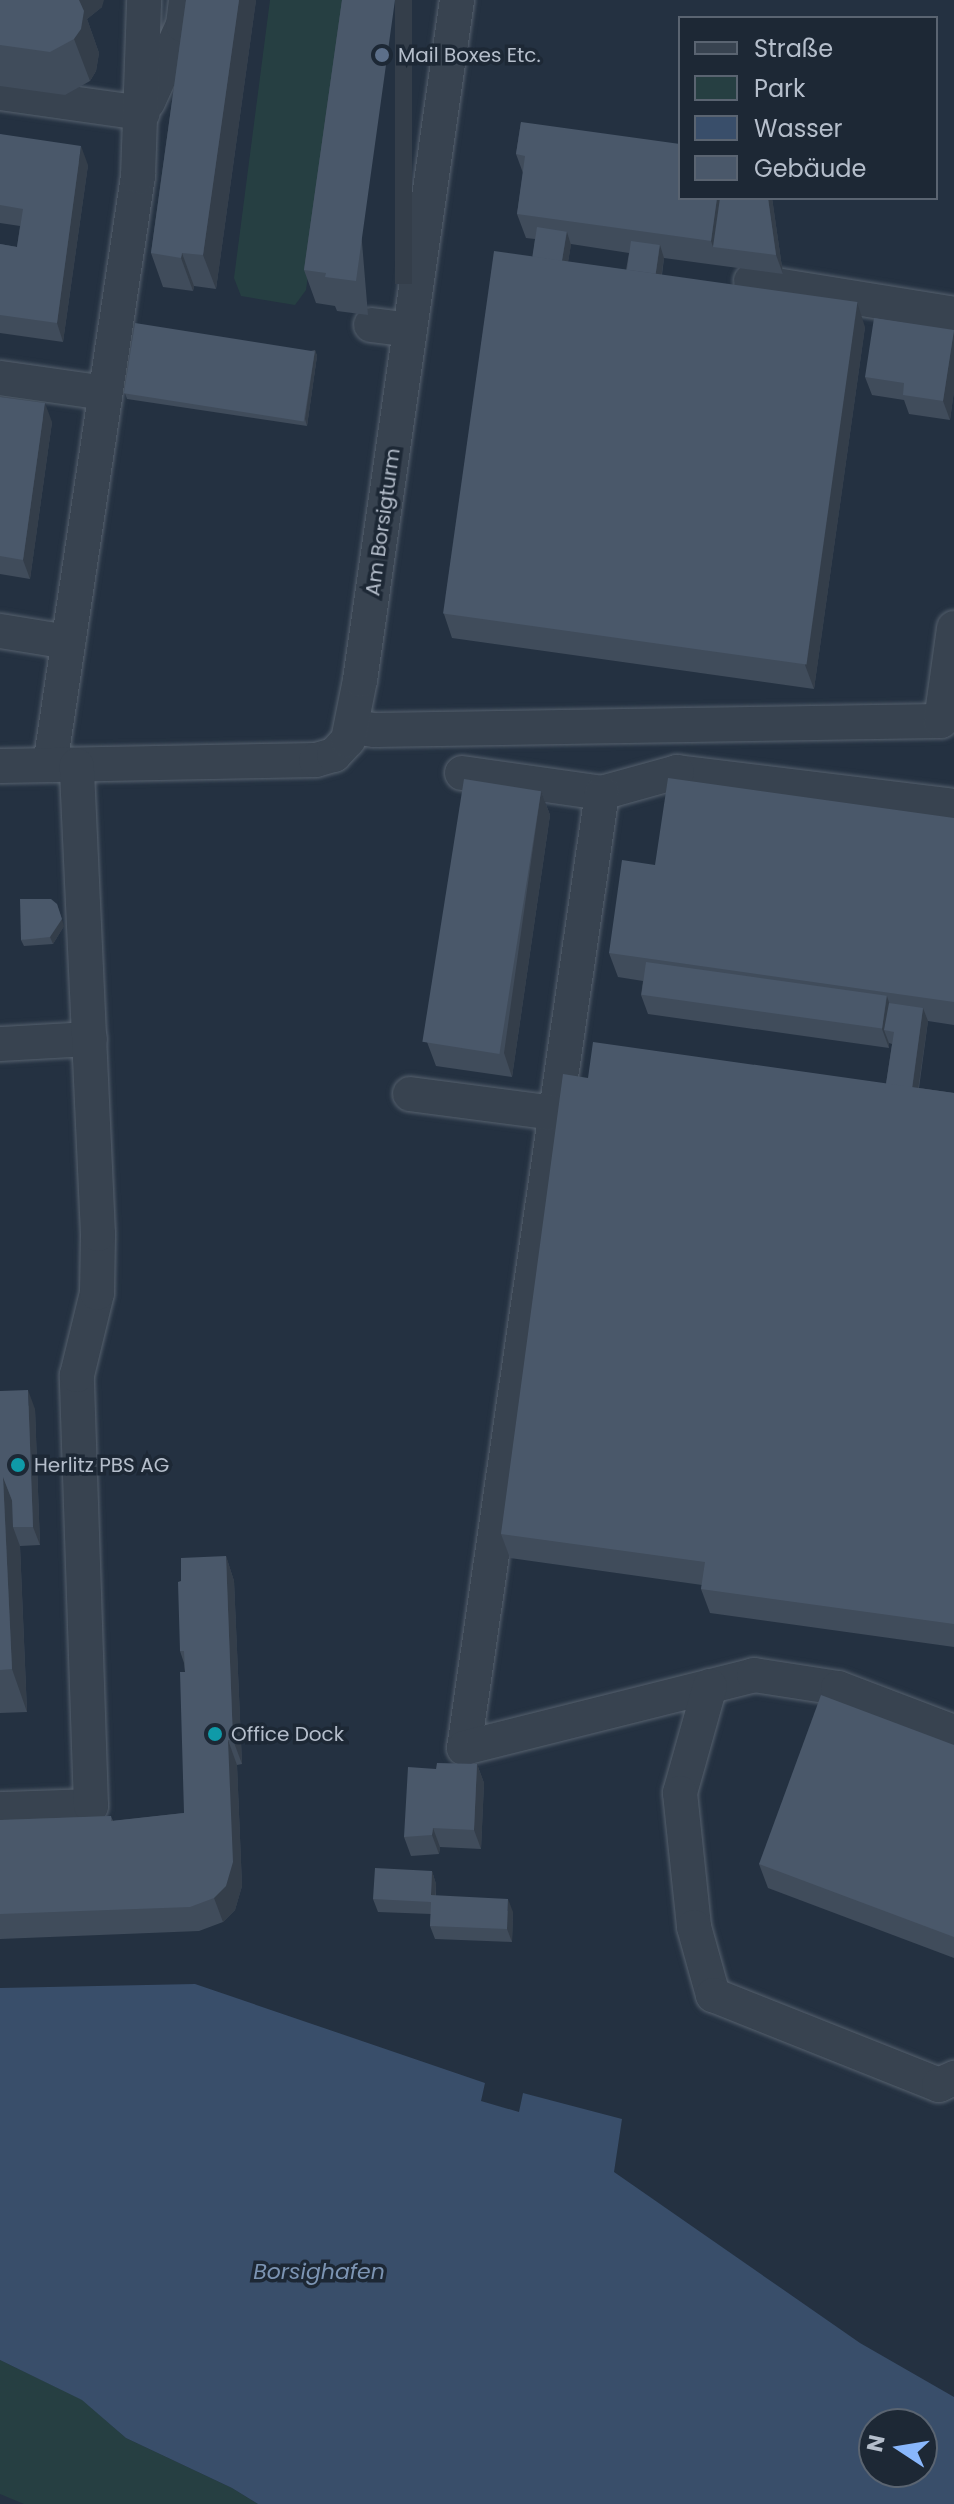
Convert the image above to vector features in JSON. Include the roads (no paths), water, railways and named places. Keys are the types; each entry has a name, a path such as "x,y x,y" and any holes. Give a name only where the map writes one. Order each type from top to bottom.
{"street":[{"path":"0,1809 91,1806 77,1375 97,1293 98,1234 90,1039 63,765 68,642 138,176 143,113 144,0"},
{"path":"143,113 183,25 186,0"},
{"name":"Am Borsigturm","path":"353,727 410,330 432,254 457,0"},
{"path":"0,93 143,113"},
{"path":"751,281 954,314"},
{"path":"371,325 410,330"},
{"path":"0,378 105,393"},
{"path":"0,766 316,760 340,750 353,727 375,730 941,721 954,628"},
{"path":"0,631 68,642"},
{"path":"462,773 602,793 677,772 954,806"},
{"path":"602,793 464,1748 754,1675 838,1688 954,1732"},
{"path":"0,1044 90,1039"},
{"path":"410,1094 554,1113"},
{"path":"710,1686 680,1793 694,1927 713,1995 939,2085 954,2078"}],"water":[{"name":"Borsighafen","path":"195,1984 485,2083 481,2101 519,2112 523,2093 622,2119 614,2172 860,2343 954,2397 954,2504 258,2504 232,2488 126,2438 82,2400 0,2360 0,1988"}],"place":[{"name":"Mail Boxes Etc.","path":"382,55"},
{"name":"Herlitz PBS AG","path":"18,1465"},
{"name":"Office Dock","path":"215,1734"}]}
